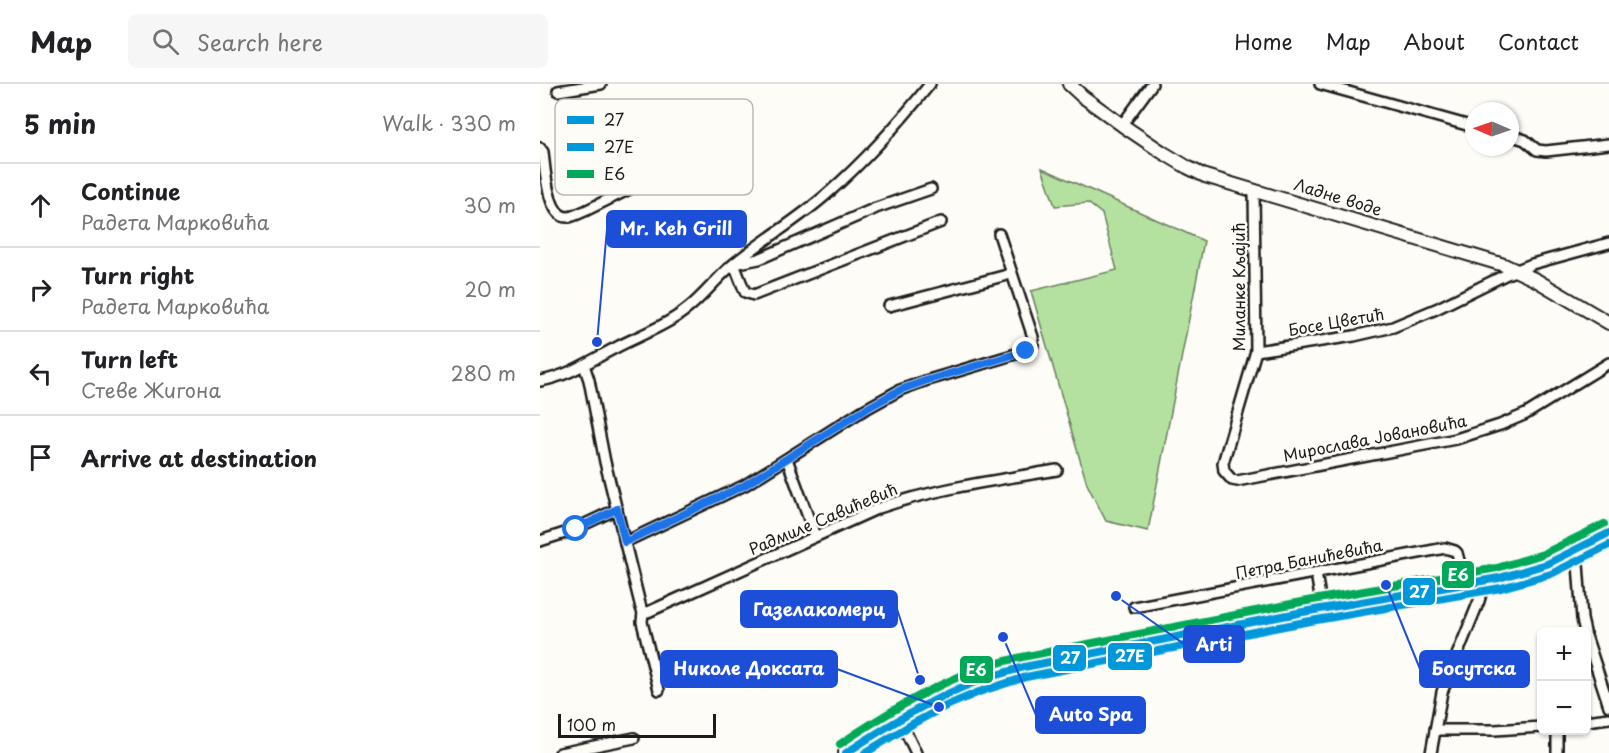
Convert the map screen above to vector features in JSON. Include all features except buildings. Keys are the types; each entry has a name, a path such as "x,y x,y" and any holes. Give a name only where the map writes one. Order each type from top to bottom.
{"main road":[{"path":"846,753 946,695 974,682 1024,667 1322,609 1499,578 1531,570 1577,550 1609,532"}],"street":[{"path":"558,91 601,84"},
{"path":"540,381 564,375 680,314 697,301 734,264 827,194 873,150 930,84"},
{"name":"Ладне воде","path":"1069,84 1122,125 1196,172 1504,265 1536,280 1609,323"},
{"path":"1122,125 1152,84"},
{"path":"1320,84 1465,124"},
{"path":"1519,138 1537,150 1546,151 1609,144"},
{"path":"540,148 543,152 549,192 560,214 566,217 575,215 617,195"},
{"path":"734,264 750,262 770,255 876,208 931,189"},
{"name":"Миланке Кљајић","path":"1237,481 1227,476 1223,463 1257,351 1254,190"},
{"path":"734,264 745,292 754,295 941,222"},
{"path":"625,542 745,485 862,411 900,390 1031,348 1033,338 999,234"},
{"name":"Босе Цветић","path":"1257,351 1354,336 1394,327 1532,264 1609,243"},
{"path":"889,306 1011,274"},
{"name":"Мирослава Јовановића","path":"1237,481 1469,436 1526,414 1609,363"},
{"path":"584,365 605,462 641,608 644,612 642,622 658,690"},
{"path":"787,459 815,536"},
{"name":"Радмиле Савићевић","path":"644,612 903,499 1057,470"},
{"path":"540,541 568,532 617,509"},
{"name":"Петра Банићевића","path":"1134,608 1445,548 1457,553 1465,583"},
{"path":"1577,550 1585,627"},
{"path":"1316,573 1322,609"},
{"path":"1431,753 1442,692 1479,601 1485,580"},
{"path":"1591,650 1609,706"},
{"path":"1591,720 1609,718"},
{"path":"900,720 916,753"},
{"path":"1435,730 1537,727"},
{"path":"1557,735 1557,753"},
{"path":"560,753 634,738"}],"green space":[{"path":"1042,168 1204,241 1148,531 1106,521 1087,484 1031,291 1117,270 1102,214 1088,203 1055,206"}],"transit line":[{"name":"E6","path":"840,744 921,695 956,678 991,665 1301,602 1497,568 1543,554 1604,524"},
{"name":"27","path":"846,753 893,723 941,697 975,682 1024,667 1303,612 1499,578 1547,564 1609,533"},
{"name":"27E","path":"865,753 946,706 979,692 1026,677 1305,622 1501,588 1551,574 1609,545"}],"place":[{"name":"Mr. Keh Grill","path":"597,342"},
{"name":"Босутска","path":"1386,585"},
{"name":"Arti","path":"1116,596"},
{"name":"Auto Spa","path":"1003,637"},
{"name":"Газелакомерц","path":"920,680"},
{"name":"Николе Доксата","path":"939,707"}],"route":[{"path":"576,529 617,509 625,542 745,485 862,411 900,390 1026,351"}]}
